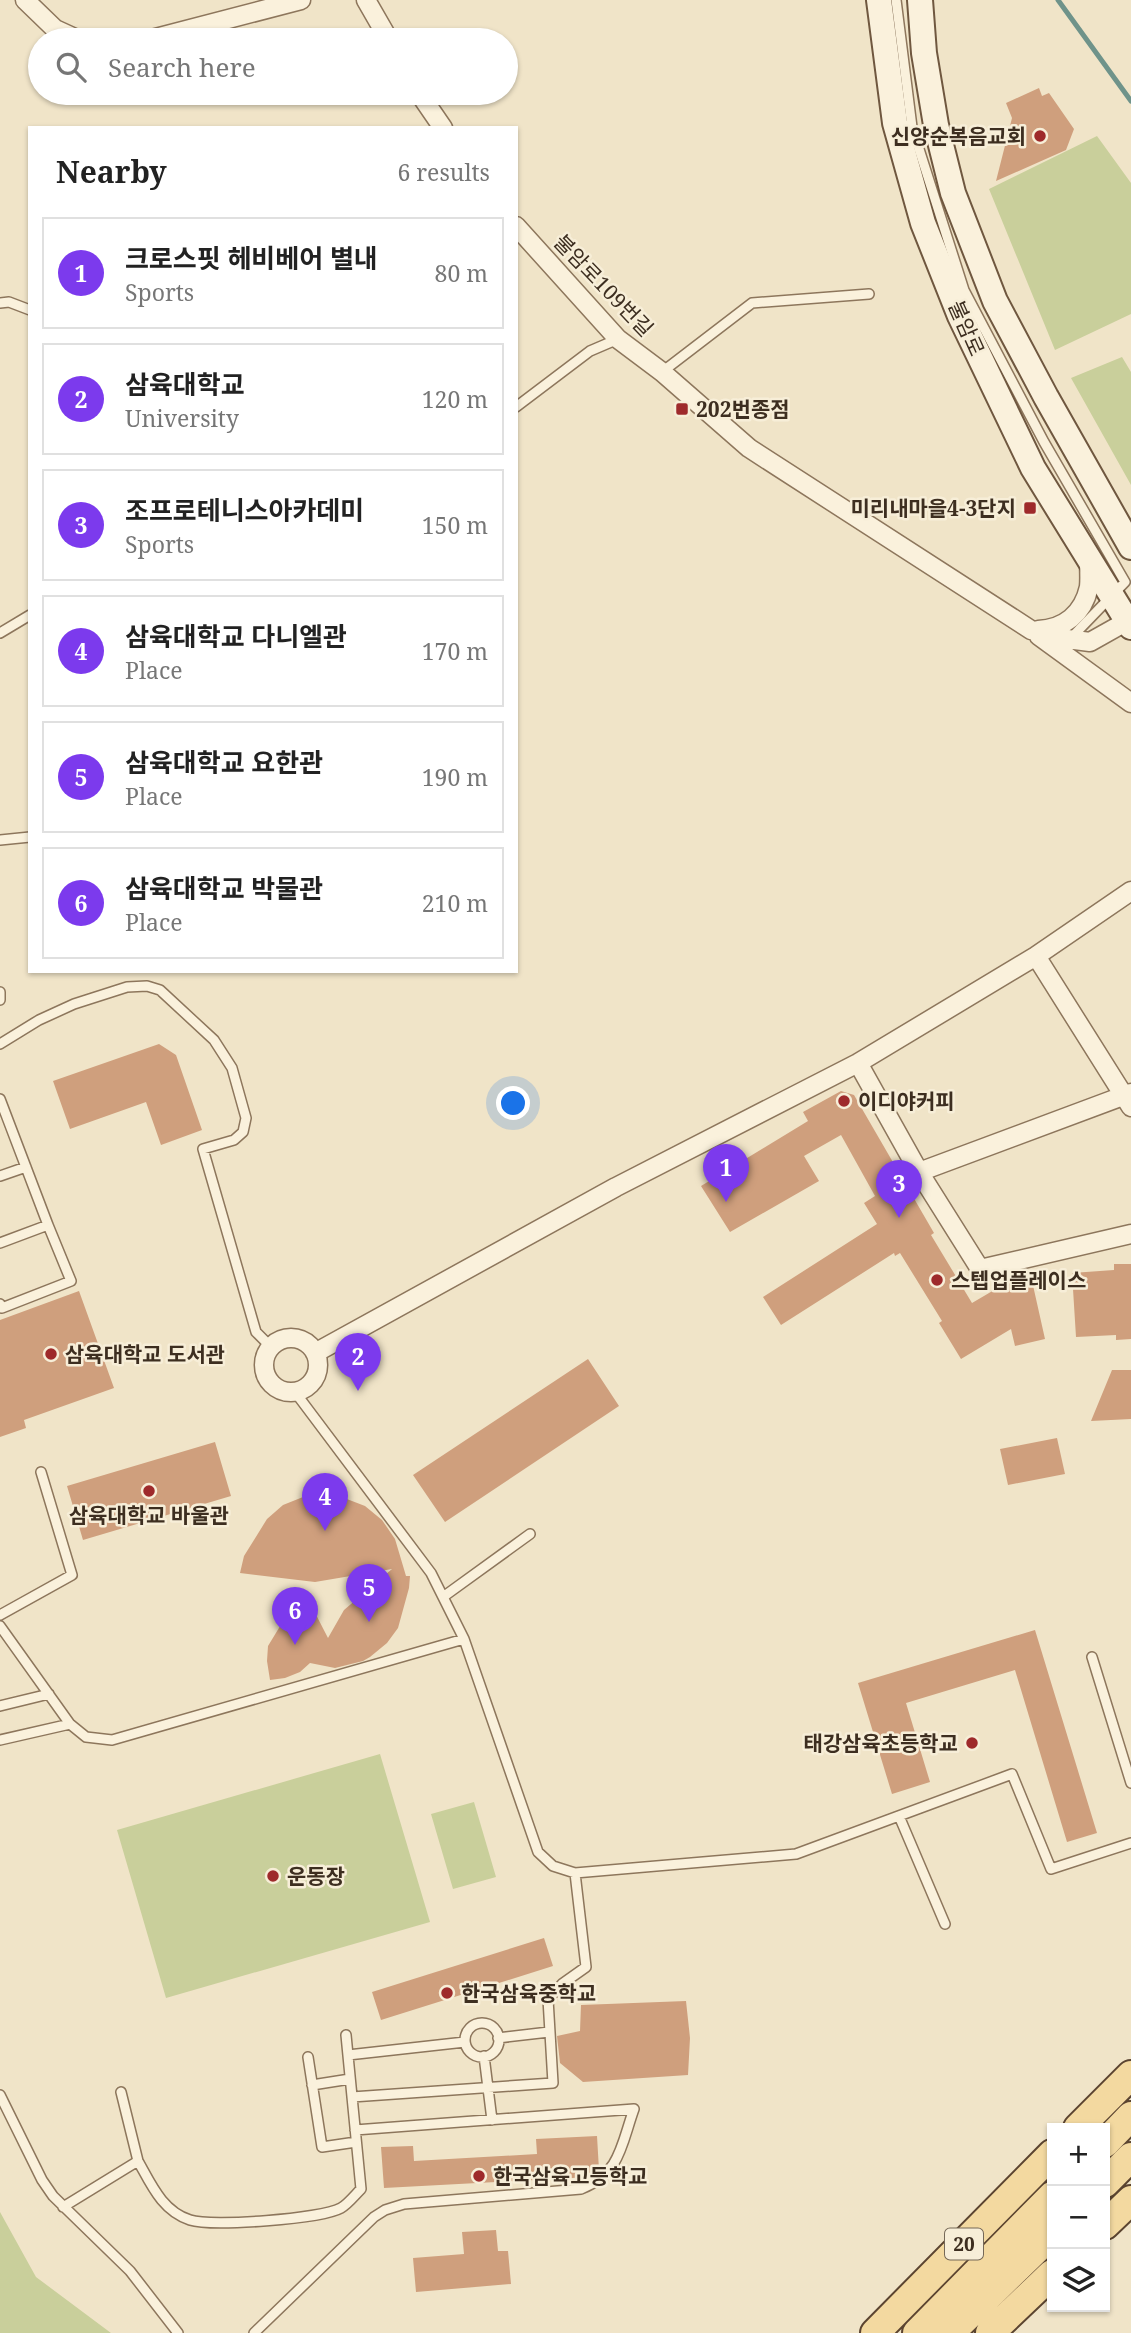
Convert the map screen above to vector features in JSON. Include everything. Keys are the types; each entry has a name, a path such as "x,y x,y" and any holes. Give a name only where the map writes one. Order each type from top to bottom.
{"main road":[{"path":"1083,2123 1131,2075"},
{"path":"1110,2138 1131,2116"},
{"path":"1110,2178 1131,2157"},
{"name":"20","path":"875,2333 1047,2159"},
{"path":"1110,2220 1131,2200"},
{"name":"20","path":"917,2333 1047,2201"},
{"name":"20","path":"950,2333 1047,2239"},
{"path":"990,2333 1047,2279"}],"street":[{"path":"25,0 54,28"},
{"path":"194,28 301,0"},
{"path":"366,0 382,28"},
{"name":"불암로","path":"879,0 895,123 923,223 960,316 1033,468 1130,623"},
{"name":"불암로","path":"920,0 924,53 932,101 953,193 995,301 1131,547"},
{"path":"427,105 442,126"},
{"name":"불암로109번길","path":"518,228 618,339 662,372 749,448 1031,630 1131,703"},
{"path":"1031,630 1051,629 1070,621 1089,587 1089,559"},
{"path":"1031,630 1090,642 1130,623"},
{"path":"315,1353 616,1186 858,1063 1036,956 1131,891"},
{"path":"919,1172 1129,1098 1036,956"},
{"path":"858,1063 919,1172 980,1269 1131,1234"},
{"path":"294,1338 302,1341 315,1353 315,1377 303,1389 295,1392 279,1390 267,1378 264,1362 271,1347 278,1342 294,1338"}],"lane":[{"path":"896,0 912,127 964,290 1044,442 1125,582 1070,639"},
{"path":"662,372 752,303 869,294"},
{"path":"0,303 9,302 28,309"},
{"path":"518,406 590,351 618,339"},
{"path":"518,412 534,394"},
{"path":"0,633 28,616"},
{"path":"0,840 28,837"},
{"path":"0,1044 39,1020 74,1004 127,987 146,986 160,990 214,1040 232,1068 246,1118 243,1132 234,1140 203,1149 256,1332 271,1347"},
{"path":"0,992 0,1000"},
{"path":"0,1099 71,1281 2,1308 0,1304"},
{"path":"0,1176 26,1167"},
{"path":"0,1243 48,1225"},
{"path":"295,1392 431,1573 464,1639 538,1852 553,1866 575,1873 796,1854 1012,1774 1051,1869 1131,1843"},
{"path":"0,1615 72,1575 41,1472"},
{"path":"443,1597 530,1534"},
{"path":"0,1626 70,1724 86,1737 112,1740 464,1639"},
{"path":"1092,1657 1131,1783"},
{"path":"0,1706 49,1694"},
{"path":"0,1740 70,1724"},
{"path":"899,1816 944,1924"},
{"path":"352,2098 553,2083 548,1999 562,1984 586,1967 575,1873"},
{"path":"480,2023 492,2027 498,2038 495,2050 484,2056 471,2053 465,2042 468,2029 480,2023"},
{"path":"498,2038 549,2032"},
{"path":"121,2092 138,2161 163,2204 190,2220 230,2223 310,2216 341,2208 361,2189 346,2035"},
{"path":"348,2055 465,2042"},
{"path":"484,2056 492,2120"},
{"path":"307,2057 322,2147 356,2142"},
{"path":"312,2085 350,2079"},
{"path":"0,2095 42,2180 63,2207 130,2270 178,2333"},
{"path":"254,2333 374,2217 385,2210 404,2204 582,2189 599,2182 613,2168 634,2109 355,2130"},
{"path":"63,2207 138,2161"}],"green space":[{"path":"1097,136 1131,183 1131,314 1055,350 989,189"},
{"path":"1122,357 1131,372 1131,485 1071,378"},
{"name":"운동장","path":"380,1754 430,1922 166,1998 117,1830"},
{"path":"474,1802 496,1877 453,1889 431,1814"},
{"path":"0,2212 36,2277 111,2333 0,2333"}],"building":[{"name":"신양순복음교회","path":"1039,88 1042,96 1049,93 1074,129 1066,150 996,181 1012,118 1006,103"},
{"path":"159,1044 176,1055 202,1130 161,1145 146,1102 70,1129 53,1081"},
{"path":"841,1091 854,1095 934,1233 931,1235 972,1303 1001,1286 1000,1279 1030,1272 1045,1339 1015,1346 1011,1329 961,1359 939,1323 942,1321 900,1253 895,1256 894,1253 781,1325 763,1297 877,1224 864,1203 875,1196 841,1135 804,1156 819,1181 730,1232 701,1186 808,1121 803,1112"},
{"path":"1114,1264 1131,1264 1131,1339 1116,1340 1116,1335 1076,1337 1072,1273 1114,1270"},
{"name":"삼육대학교 도서관","path":"79,1291 114,1388 24,1420 26,1428 0,1437 0,1320"},
{"path":"588,1359 619,1406 445,1522 413,1475"},
{"path":"1112,1370 1131,1370 1131,1419 1091,1421"},
{"path":"1057,1438 1065,1474 1008,1485 1000,1449"},
{"name":"삼육대학교 바울관","path":"215,1442 231,1496 83,1540 67,1486"},
{"path":"308,1495 339,1496 365,1506 382,1520 395,1539 406,1576 410,1576 409,1588 398,1628 387,1643 370,1657 335,1668 310,1663 300,1672 270,1680 268,1646 282,1623 312,1607 328,1638 344,1610 392,1569 315,1582 240,1573 244,1556 267,1519 283,1505"},
{"path":"1035,1630 1097,1833 1067,1842 1015,1670 906,1703 930,1782 892,1794 858,1683"},
{"path":"544,1938 553,1966 381,2020 372,1992"},
{"path":"686,2001 690,2038 688,2075 583,2082 560,2063 557,2036 580,2031 581,2005"},
{"path":"597,2136 599,2170 590,2177 384,2188 381,2147 413,2146 414,2161 537,2154 536,2139"},
{"path":"496,2230 498,2251 508,2251 511,2284 416,2292 413,2258 464,2254 462,2232"}],"waterway":[{"path":"1058,0 1131,101"}],"place":[{"name":"신양순복음교회","path":"1040,136"},
{"name":"202번종점","path":"682,409"},
{"name":"미리내마을4-3단지","path":"1030,508"},
{"name":"이디야커피","path":"844,1101"},
{"name":"크로스핏 헤비베어 별내","path":"726,1202"},
{"name":"조프로테니스아카데미","path":"899,1218"},
{"name":"스텝업플레이스","path":"937,1280"},
{"name":"삼육대학교 도서관","path":"51,1354"},
{"name":"삼육대학교","path":"358,1391"},
{"name":"삼육대학교 바울관","path":"149,1491"},
{"name":"삼육대학교 다니엘관","path":"325,1531"},
{"name":"삼육대학교 요한관","path":"369,1622"},
{"name":"삼육대학교 박물관","path":"295,1645"},
{"name":"태강삼육초등학교","path":"972,1743"},
{"name":"운동장","path":"273,1876"},
{"name":"한국삼육중학교","path":"447,1993"},
{"name":"한국삼육고등학교","path":"479,2176"}]}
